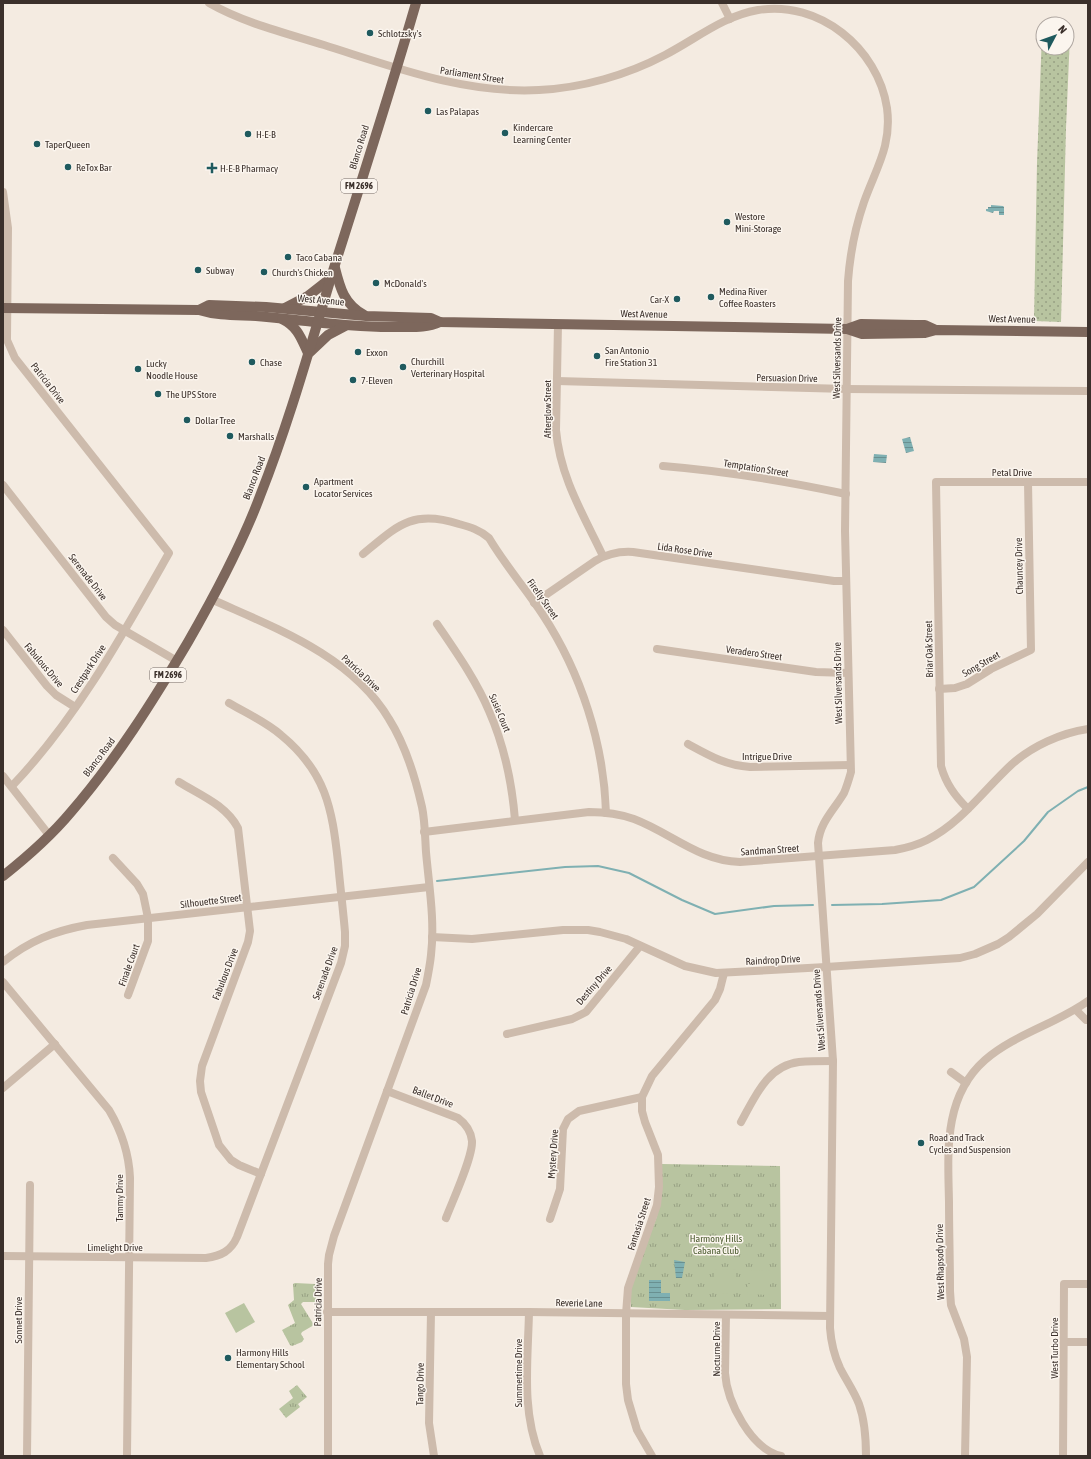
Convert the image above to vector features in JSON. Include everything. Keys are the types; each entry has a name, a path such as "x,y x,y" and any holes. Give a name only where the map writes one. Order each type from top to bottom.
{"main road":[{"name":"Blanco Road","path":"3,876 70,814 135,728 177,661 234,554 259,498 294,400 416,3"},
{"path":"334,268 346,300 354,310 366,316"},
{"path":"331,278 283,314 296,329 308,353 328,335 345,326"},
{"name":"West Avenue","path":"5,308 199,310 212,314 283,314 319,318 366,316 431,318 440,322 847,329 861,324 915,325 925,326 936,330 1088,332"},
{"name":"West Avenue","path":"319,318 345,326 372,328 431,326 440,322"}],"street":[{"name":"Parliament Street","path":"209,3 230,14 269,28 396,68 450,83 488,89 514,91 556,88 608,78 642,66 730,19"},
{"path":"722,3 730,19"},
{"name":"West Silversands Drive","path":"730,19 760,10 772,9 795,11 818,18 839,30 857,46 870,62 882,86 887,110 887,133 883,157 864,201 855,232 850,255 848,281 846,581 851,772 844,792 827,816 819,832 818,843 833,1061 831,1339 836,1359 854,1392 862,1415 866,1438 866,1456"},
{"name":"Patricia Drive","path":"3,192 8,228 5,308 6,340 15,358 169,553"},
{"name":"Afterglow Street","path":"558,324 556,430 560,460 570,488 603,556"},
{"name":"Persuasion Drive","path":"557,381 847,390 1088,392"},
{"name":"Temptation Street","path":"662,466 721,473 812,487 846,494"},
{"name":"Petal Drive","path":"936,482 1088,482"},
{"name":"Briar Oak Street","path":"936,482 939,689 942,766 943,774 952,792 968,809"},
{"name":"Chauncey Drive","path":"1028,482 1031,650"},
{"name":"Serenade Drive","path":"3,485 106,617 115,625 177,661"},
{"name":"Firefly Street","path":"363,554 393,529 404,523 425,518 446,520 478,530 489,538 552,629 571,666 586,704 595,734 606,794 606,812"},
{"name":"Lida Rose Drive","path":"534,603 603,556 616,552 627,552 805,578 846,581"},
{"name":"Crestpark Drive","path":"12,786 27,771 75,707 125,630 169,553"},
{"name":"Patricia Drive","path":"211,599 292,636 314,648 349,673 365,688 389,718 403,746 411,764 422,808 429,887 432,938 431,956 426,985 331,1246 328,1264 327,1312 328,1456"},
{"name":"Susie Court","path":"437,624 473,678 489,710 504,755 514,804 515,820"},
{"name":"Fabulous Drive","path":"3,630 47,686 56,695 75,707"},
{"name":"Veradero Street","path":"657,649 816,672 848,673"},
{"name":"Song Street","path":"939,689 955,688 967,684 991,669 1031,650"},
{"name":"Serenade Drive","path":"225,1252 234,1243 237,1237 303,1066 341,963 345,946 345,932 334,833 330,809 320,782 300,752 280,733 229,703"},
{"name":"Sandman Street","path":"424,832 515,820 589,812 606,812 643,823 704,855 720,860 740,862 882,852 908,847 928,840 938,834 968,809 1012,764 1026,754 1056,738 1088,729"},
{"name":"Intrigue Drive","path":"688,744 722,762 736,766 850,765"},
{"path":"3,776 49,835"},
{"name":"Fabulous Drive","path":"179,782 220,806 233,819 238,828 250,931 248,942 202,1066 200,1081 201,1092 217,1141 224,1153 239,1165 261,1174"},
{"name":"Finale Court","path":"114,858 137,884 143,894 148,918 148,941 128,995"},
{"name":"Raindrop Drive","path":"432,938 490,938 576,929 600,932 626,940 685,966 710,972 724,973 946,960 975,954 998,944 1037,914 1088,862"},
{"name":"Silhouette Street","path":"3,962 29,944 47,935 65,929 148,918 341,898 429,887"},
{"name":"Destiny Drive","path":"507,1034 572,1019 586,1012 640,946"},
{"path":"642,1097 652,1076 715,1000 720,989 724,973"},
{"name":"Tammy Drive","path":"3,982 109,1110 125,1142 130,1172 127,1456"},
{"name":"West Rhapsody Drive","path":"965,1456 966,1352 964,1339 953,1312 950,1298 948,1147 952,1119 957,1101 966,1083 978,1067 999,1050 1076,1010 1088,1001"},
{"path":"1076,1010 1088,1020"},
{"path":"3,1088 55,1044"},
{"path":"741,1122 761,1086 770,1076 781,1068 798,1062 833,1061"},
{"path":"951,1072 966,1083"},
{"name":"Ballet Drive","path":"387,1090 458,1118 466,1124 472,1143 470,1156 446,1218"},
{"name":"Mystery Drive","path":"550,1218 560,1189 563,1129 568,1119 579,1111 642,1097"},
{"name":"Fantasia Street","path":"642,1097 642,1111 645,1122 658,1155 659,1187 657,1205 631,1277 626,1314 626,1384 628,1400 637,1430 652,1456"},
{"name":"Sonnet Drive","path":"26,1456 30,1185"},
{"name":"Limelight Drive","path":"3,1256 129,1256 206,1258 216,1257 225,1252"},
{"name":"West Turbo Drive","path":"1063,1456 1065,1342 1064,1284 1088,1284"},
{"name":"Reverie Lane","path":"327,1312 529,1312 830,1316"},
{"name":"Tango Drive","path":"431,1312 429,1424 434,1456"},
{"name":"Summertime Drive","path":"529,1312 527,1395 532,1433 540,1456"},
{"name":"Nocturne Drive","path":"726,1315 725,1373 730,1400 736,1412 760,1445 781,1456"},
{"path":"1065,1342 1088,1342"}],"green space":[{"path":"1041,56 1069,56 1061,322 1034,321 1037,163"},
{"name":"Harmony Hills Cabana Club","path":"662,1164 780,1166 781,1309 685,1310 631,1307 631,1287 657,1216"},
{"path":"714,1269 736,1270 736,1280 714,1280"},
{"path":"748,1270 770,1271 770,1281 748,1281"},
{"path":"714,1283 736,1283 736,1294 714,1293"},
{"path":"293,1284 315,1284 317,1286 315,1302 303,1302 301,1304 314,1325 302,1332 301,1334 304,1339 302,1342 292,1346 282,1330 295,1323 288,1305 294,1300"},
{"path":"748,1284 770,1284 770,1295 747,1294"},
{"path":"244,1303 255,1322 236,1333 225,1313"},
{"path":"297,1385 307,1397 298,1404 300,1407 286,1418 279,1409 293,1398 289,1391"}],"water":[{"path":"991,205 1003,206 1004,215 999,215 999,211 994,211 993,213 986,211 988,207 991,207"},
{"path":"910,437 914,451 906,453 902,439"},
{"path":"874,454 887,455 886,463 873,462"},
{"path":"674,1260 685,1262 682,1278 676,1278"},
{"path":"649,1280 661,1280 661,1293 670,1293 670,1301 649,1301"}],"waterway":[{"path":"832,905 882,904 941,900 974,887 1024,841 1048,812 1078,791 1088,787"},
{"path":"437,881 565,867 598,866 629,873 682,900 715,914 774,906 813,905"}],"place":[{"name":"Schlotzsky's","path":"370,33"},
{"name":"Las Palapas","path":"428,111"},
{"name":"Kindercare Learning Center","path":"505,133"},
{"name":"H-E-B","path":"248,134"},
{"name":"TaperQueen","path":"37,144"},
{"name":"ReTox Bar","path":"68,167"},
{"name":"H-E-B Pharmacy","path":"212,168"},
{"name":"Westore Mini-Storage","path":"727,222"},
{"name":"Taco Cabana","path":"288,257"},
{"name":"Subway","path":"198,270"},
{"name":"Church's Chicken","path":"264,272"},
{"name":"McDonald's","path":"376,283"},
{"name":"Medina River Coffee Roasters","path":"711,297"},
{"name":"Car-X","path":"677,299"},
{"name":"Exxon","path":"358,352"},
{"name":"San Antonio Fire Station 31","path":"597,356"},
{"name":"Chase","path":"252,362"},
{"name":"Churchill Verterinary Hospital","path":"403,367"},
{"name":"Lucky Noodle House","path":"138,369"},
{"name":"7-Eleven","path":"353,380"},
{"name":"The UPS Store","path":"158,394"},
{"name":"Dollar Tree","path":"187,420"},
{"name":"Marshalls","path":"230,436"},
{"name":"Apartment Locator Services","path":"306,487"},
{"name":"Road and Track Cycles and Suspension","path":"921,1143"},
{"name":"Harmony Hills Elementary School","path":"228,1358"}]}
